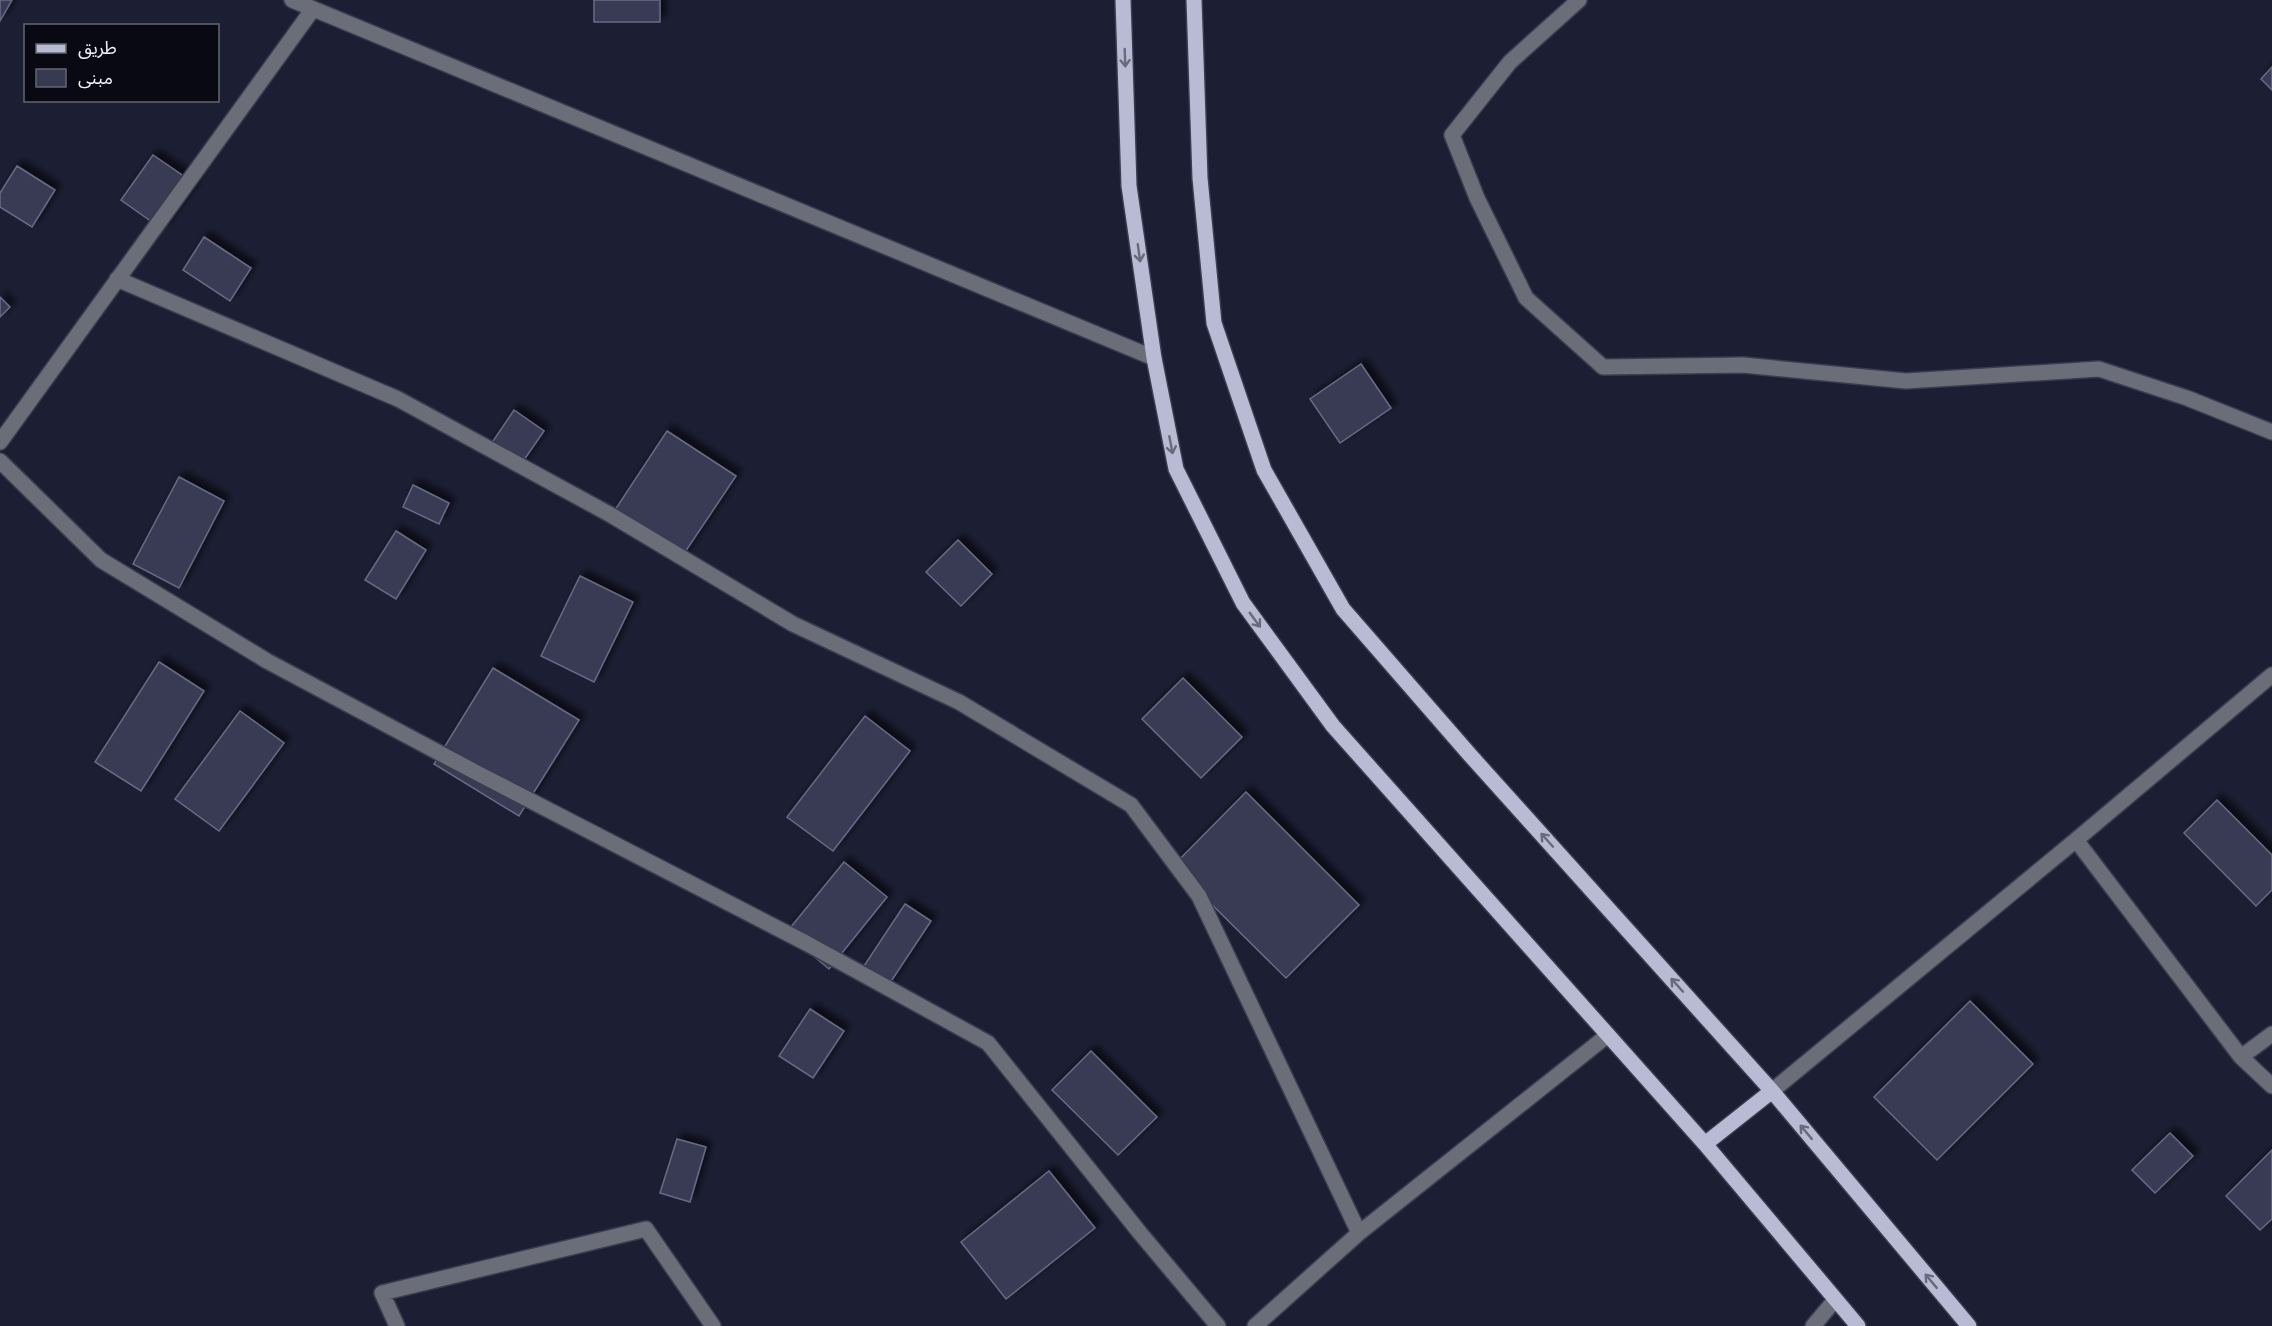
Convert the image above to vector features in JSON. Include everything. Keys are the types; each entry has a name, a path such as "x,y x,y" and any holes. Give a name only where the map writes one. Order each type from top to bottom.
{"main road":[{"path":"1123,0 1129,186 1154,357 1176,469 1243,603 1333,726 1705,1144 1858,1326"},
{"path":"1194,0 1200,178 1214,323 1264,470 1343,609 1470,755 1772,1091 1969,1326"},
{"path":"1705,1144 1772,1091"}],"street":[{"path":"292,0 1154,357"},
{"path":"1579,0 1510,62 1452,135 1478,198 1526,298 1603,367 1743,365 1906,381 2099,369 2187,398 2272,432"},
{"path":"0,442 313,9"},
{"path":"117,279 398,399 611,516 793,624 959,702 1131,805 1199,896 1359,1233"},
{"path":"0,461 101,560 267,661 477,773 806,943 988,1043 1140,1233 1218,1326"},
{"path":"1772,1091 2272,675"},
{"path":"2076,840 2241,1057 2272,1086"},
{"path":"2241,1057 2272,1034"},
{"path":"1255,1326 1359,1233 1608,1035"},
{"path":"396,1326 382,1293 646,1228 713,1326"},
{"path":"1813,1326 1835,1300"}],"building":[{"path":"0,0 12,0 0,21"},
{"path":"594,0 660,0 660,22 594,22"},
{"path":"2272,67 2272,90 2261,79"},
{"path":"153,155 195,184 162,229 121,200"},
{"path":"17,166 55,190 32,227 0,207 0,193"},
{"path":"204,237 251,268 230,301 183,270"},
{"path":"0,297 10,307 0,317"},
{"path":"1361,364 1391,408 1340,443 1310,399"},
{"path":"514,410 544,431 517,470 487,450"},
{"path":"667,431 736,476 681,558 613,513"},
{"path":"179,477 224,501 179,588 133,564"},
{"path":"413,485 449,503 439,524 403,507"},
{"path":"396,531 426,550 396,599 365,580"},
{"path":"958,540 992,574 961,606 926,572"},
{"path":"580,576 633,602 594,682 541,656"},
{"path":"159,662 204,691 141,791 95,762"},
{"path":"493,668 579,720 519,816 434,764"},
{"path":"1183,678 1242,737 1201,778 1142,719"},
{"path":"240,711 284,743 219,831 175,799"},
{"path":"865,716 910,751 833,851 787,817"},
{"path":"1246,792 1359,905 1286,978 1173,866"},
{"path":"2217,800 2272,855 2272,890 2256,906 2184,833"},
{"path":"844,862 887,897 829,969 786,933"},
{"path":"905,904 931,921 884,992 858,975"},
{"path":"1970,1001 2033,1064 1937,1160 1874,1097"},
{"path":"810,1009 844,1031 813,1078 779,1056"},
{"path":"1091,1051 1157,1117 1118,1155 1052,1090"},
{"path":"2170,1133 2193,1156 2155,1193 2132,1170"},
{"path":"677,1139 706,1147 690,1202 660,1193"},
{"path":"2272,1150 2272,1219 2260,1230 2226,1196"},
{"path":"1049,1171 1095,1228 1006,1299 961,1242"}]}
